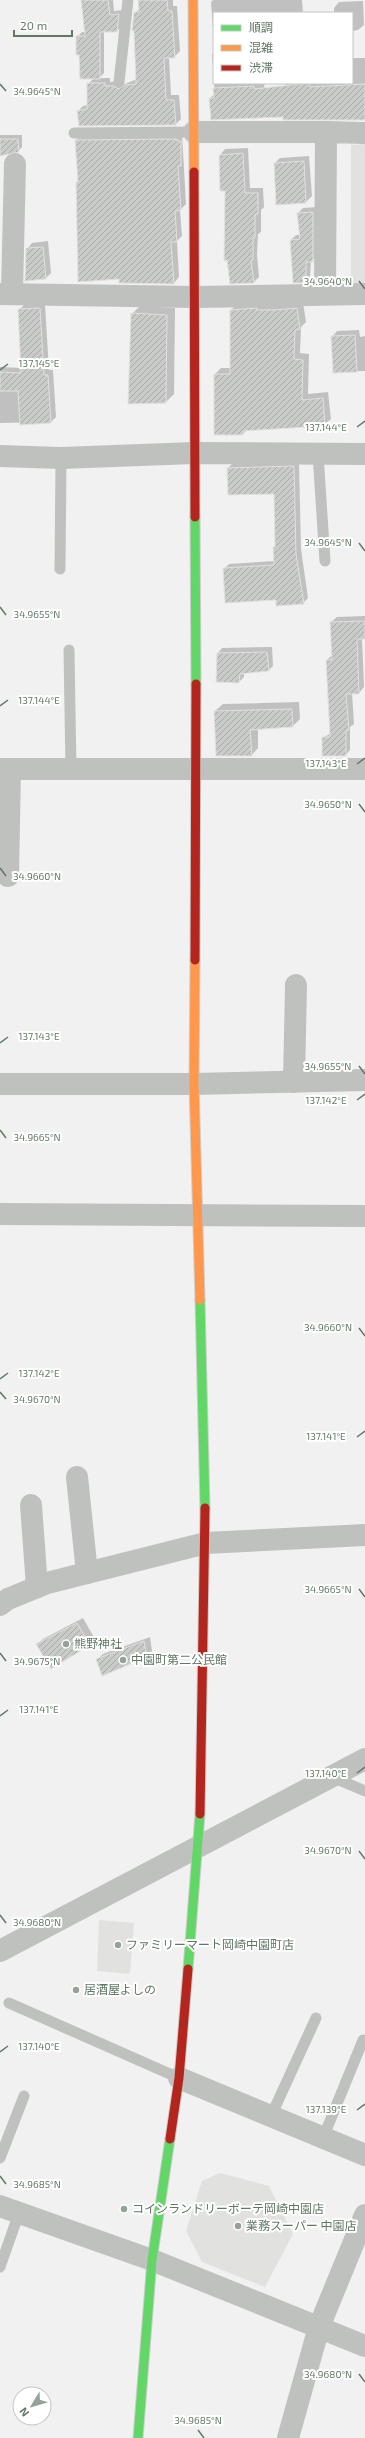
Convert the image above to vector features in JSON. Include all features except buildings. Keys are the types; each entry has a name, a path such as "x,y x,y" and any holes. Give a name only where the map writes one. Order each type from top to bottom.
{"street":[{"path":"138,2438 152,2260 180,2078 199,1846 206,1543 194,1084 196,769 194,0"},
{"path":"194,132 365,133"},
{"path":"325,294 326,132"},
{"path":"15,164 6,294 195,297 365,294"},
{"path":"0,456 61,458 194,453 365,454"},
{"path":"8,876 5,769 365,769"},
{"path":"294,1082 296,985"},
{"path":"0,1084 194,1084 365,1080"},
{"path":"0,1214 365,1216"},
{"path":"77,1477 87,1573"},
{"path":"31,1506 37,1587"},
{"path":"0,1605 37,1587 206,1543 365,1535"},
{"path":"0,1951 365,1759"},
{"path":"180,2078 365,2156"},
{"path":"10,2209 152,2260 365,2346"},
{"path":"288,2438 319,2327 365,2215"}],"lane":[{"path":"118,82 128,0"},
{"path":"74,133 194,132"},
{"path":"318,454 325,560"},
{"path":"60,569 61,458"},
{"path":"69,650 71,770"},
{"path":"331,1776 365,1791"},
{"path":"8,2003 180,2078"},
{"path":"271,2116 316,2018"},
{"path":"323,2138 363,2040"},
{"path":"0,2158 24,2096"},
{"path":"0,2266 10,2209"}],"shaded area":[{"path":"365,144 365,286 351,286 351,145"},
{"path":"99,1920 134,1923 130,1974 97,1971"},
{"path":"220,2173 269,2186 293,2234 265,2287 202,2262 186,2231 202,2181"}],"traffic: fast":[{"path":"195,517 196,684"},
{"path":"200,1300 205,1508"},
{"path":"188,1969 200,1814"},
{"path":"138,2438 152,2260 170,2139"}],"traffic: slow":[{"path":"193,0 194,172"},
{"path":"195,960 194,1084 200,1300"}],"traffic: jam":[{"path":"194,172 195,517"},
{"path":"195,960 196,684"},
{"path":"200,1814 205,1508"},
{"path":"170,2139 179,2078 188,1969"}],"place":[{"name":"熊野神社","path":"66,1644"},
{"name":"中園町第二公民館","path":"123,1660"},
{"name":"ファミリーマート岡崎中園町店","path":"118,1945"},
{"name":"居酒屋よしの","path":"76,1990"},
{"name":"コインランドリーボーテ岡崎中園店","path":"124,2209"},
{"name":"業務スーパー 中園店","path":"238,2226"}]}
